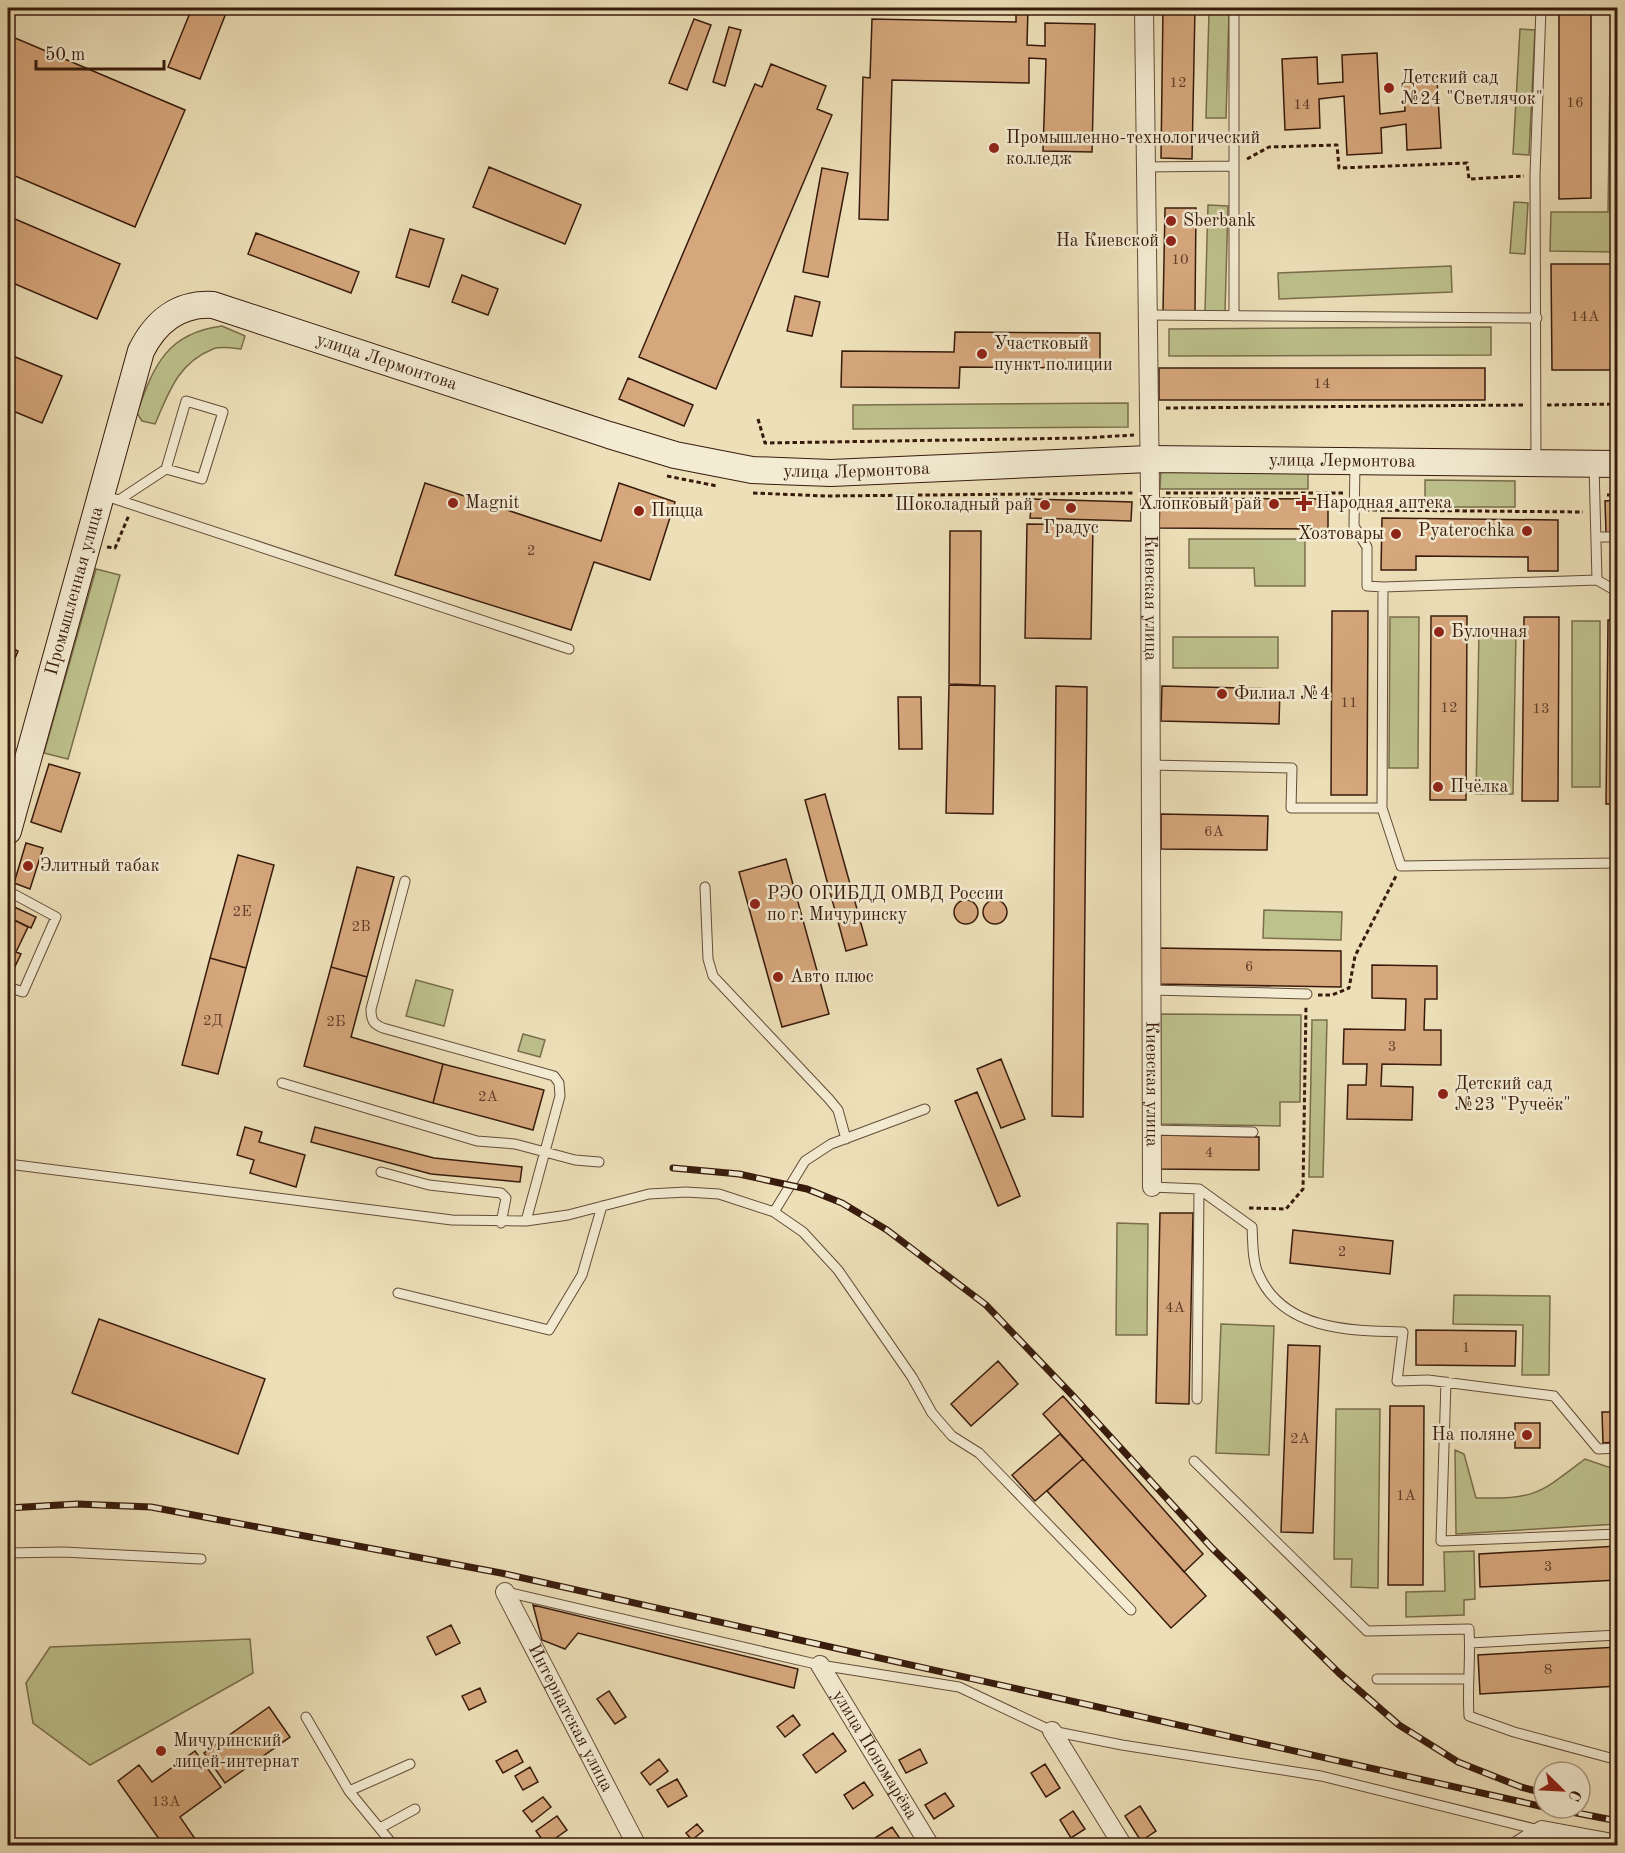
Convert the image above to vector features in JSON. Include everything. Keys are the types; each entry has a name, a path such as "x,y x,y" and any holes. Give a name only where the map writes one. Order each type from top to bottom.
{"street":[{"name":"Киевская улица","path":"1144,8 1147,408 1150,493 1152,1187"},
{"name":"улица Лермонтова","path":"141,351 151,330 165,320 194,304 213,305 609,435 675,455 752,470 831,473 1148,446 1355,463 1606,464"},
{"name":"Промышленная улица","path":"8,831 111,497 141,351"},
{"name":"Интернатская улица","path":"505,1592 638,1845"},
{"name":"улица Пономарёва","path":"820,1665 930,1845"},
{"path":"1052,1731 1123,1845"},
{"path":"1517,1845 1542,1830 1617,1844"}],"lane":[{"path":"1234,8 1234,316"},
{"path":"1536,465 1535,175 1541,8"},
{"path":"1145,167 1234,166"},
{"path":"1147,315 1537,318"},
{"path":"111,497 166,470 202,479 223,412 186,401 166,470"},
{"path":"1355,463 1354,526 1367,547 1367,586 1597,580 1617,592"},
{"path":"1597,580 1596,513 1606,464"},
{"path":"111,497 211,533 569,649"},
{"path":"1596,537 1617,537"},
{"path":"1383,587 1382,808 1401,866 1617,863"},
{"path":"1149,765 1292,768 1291,808 1382,808"},
{"path":"405,881 371,1009 371,1018 375,1025 383,1029 554,1076 559,1083 560,1096 526,1221"},
{"path":"705,887 708,959 713,976 838,1110 846,1139"},
{"path":"8,891 56,917 23,992 8,987"},
{"path":"1150,990 1307,994"},
{"path":"282,1083 477,1141 515,1144 575,1160 599,1162"},
{"path":"774,1212 805,1161 846,1139 925,1109"},
{"path":"1151,1130 1253,1132"},
{"path":"8,1164 452,1220 501,1223 526,1221 568,1215 649,1194 686,1192 719,1194 774,1212 803,1232 838,1270 912,1377 932,1413 952,1436 979,1453 1131,1610"},
{"path":"381,1172 429,1185 501,1193 506,1198 501,1223"},
{"path":"1152,1187 1199,1189 1252,1227 1257,1271 1273,1299 1306,1321 1366,1331 1403,1332 1397,1381 1446,1382 1554,1396 1598,1449 1617,1448"},
{"path":"1197,1399 1199,1189"},
{"path":"399,1293 549,1329 582,1275 602,1206"},
{"path":"1446,1382 1441,1541 1617,1534"},
{"path":"1194,1461 1367,1631 1469,1629 1472,1667 1467,1679 1469,1716 1514,1732 1617,1760"},
{"path":"8,1553 63,1552 201,1559"},
{"path":"505,1592 820,1665 959,1687 1052,1731 1122,1745 1321,1776 1542,1830"},
{"path":"1470,1643 1617,1635"},
{"path":"1377,1679 1467,1679"},
{"path":"306,1717 349,1791 394,1845"},
{"path":"349,1791 410,1764"},
{"path":"380,1828 416,1809"}],"path":[{"path":"1234,166 1269,147 1337,145 1339,168 1467,164 1469,179 1535,175"},
{"path":"1535,405 1617,404"},
{"path":"1147,408 1523,405"},
{"path":"758,419 765,443 1083,438 1148,446"},
{"path":"665,476 722,487"},
{"path":"745,491 768,495 825,496 1355,493"},
{"path":"1354,510 1596,513"},
{"path":"1227,1208 1286,1209 1303,1189 1307,994 1332,995 1349,988 1355,956 1401,866"}],"green space":[{"path":"1611,8 1618,8 1617,252 1550,251 1551,212 1608,212"},
{"path":"1209,12 1229,12 1226,118 1206,118"},
{"path":"1520,29 1535,30 1529,155 1513,154"},
{"path":"1514,202 1528,203 1525,254 1510,253"},
{"path":"1208,205 1228,206 1225,312 1205,311"},
{"path":"1451,266 1452,292 1279,299 1278,273"},
{"path":"222,326 245,336 241,349 216,348 191,362 176,380 155,424 142,421 137,413 150,380 165,354 188,336"},
{"path":"1491,327 1491,355 1169,356 1169,329"},
{"path":"1128,403 1128,427 853,429 853,405"},
{"path":"1161,469 1308,470 1308,489 1160,489"},
{"path":"1425,480 1515,481 1515,507 1425,507"},
{"path":"1189,539 1305,539 1305,586 1255,586 1254,568 1189,568"},
{"path":"96,569 120,575 68,759 44,753"},
{"path":"1390,617 1419,617 1418,768 1389,768"},
{"path":"1572,621 1600,621 1600,787 1572,787"},
{"path":"1479,630 1516,631 1513,794 1476,794"},
{"path":"1173,637 1278,637 1278,668 1173,668"},
{"path":"1264,910 1342,912 1341,940 1263,938"},
{"path":"416,980 453,990 444,1026 406,1016"},
{"path":"1161,1014 1301,1015 1300,1102 1280,1102 1280,1126 1160,1124"},
{"path":"1312,1020 1327,1020 1323,1177 1309,1177"},
{"path":"523,1034 545,1040 540,1057 518,1051"},
{"path":"1117,1223 1148,1224 1147,1335 1116,1335"},
{"path":"1454,1295 1550,1296 1549,1375 1522,1375 1523,1325 1453,1324"},
{"path":"1221,1324 1274,1326 1269,1455 1216,1453"},
{"path":"1336,1409 1380,1409 1378,1588 1351,1587 1352,1559 1334,1559"},
{"path":"1455,1450 1464,1454 1476,1498 1512,1497 1536,1492 1585,1459 1617,1470 1617,1524 1456,1534"},
{"path":"1474,1551 1475,1599 1464,1600 1464,1615 1406,1617 1406,1592 1445,1591 1444,1552"},
{"path":"250,1639 253,1673 90,1765 33,1723 26,1683 50,1647"}],"building":[{"path":"192,8 228,8 200,79 168,67"},
{"path":"1016,8 1028,8 1027,45 1045,46 1045,23 1095,24 1092,152 1043,151 1046,59 1029,58 1029,83 892,80 888,220 859,219 863,77 870,78 872,19 1016,22"},
{"path":"1163,8 1195,8 1192,159 1161,158"},
{"path":"1559,8 1591,8 1591,198 1559,199"},
{"path":"694,19 711,25 687,90 669,83"},
{"path":"729,27 741,30 725,86 713,82"},
{"path":"8,35 185,110 135,227 8,173"},
{"path":"1377,53 1380,114 1405,111 1404,82 1437,80 1441,148 1407,150 1406,124 1381,128 1382,153 1347,155 1344,96 1319,99 1320,128 1285,130 1282,59 1317,57 1318,84 1343,82 1342,55"},
{"path":"771,64 826,86 817,109 832,115 716,389 639,357 755,84 762,87"},
{"path":"489,167 581,205 565,244 473,207"},
{"path":"822,168 848,173 828,277 803,272"},
{"path":"1165,208 1196,208 1195,311 1163,311"},
{"path":"8,216 120,264 97,319 8,281"},
{"path":"410,229 444,239 429,287 396,277"},
{"path":"256,233 359,272 351,293 248,254"},
{"path":"1551,264 1618,264 1618,370 1552,370"},
{"path":"462,275 498,289 488,315 452,302"},
{"path":"795,296 820,302 812,336 787,331"},
{"path":"955,332 1100,333 1100,368 960,367 959,388 841,387 842,351 954,352"},
{"path":"8,354 62,376 42,423 8,409"},
{"path":"1159,368 1485,368 1485,400 1159,400"},
{"path":"628,378 693,405 684,426 619,399"},
{"path":"425,483 601,541 619,483 675,502 650,580 594,562 571,630 395,575"},
{"path":"1160,498 1328,499 1328,529 1159,528"},
{"path":"1032,499 1132,502 1131,521 1030,518"},
{"path":"1618,500 1618,533 1606,533 1605,501"},
{"path":"1382,518 1558,520 1558,571 1528,571 1528,557 1416,556 1416,570 1381,570"},
{"path":"1027,524 1093,525 1091,639 1025,638"},
{"path":"950,531 981,531 980,685 949,684"},
{"path":"1332,611 1368,611 1367,795 1331,795"},
{"path":"1431,616 1467,616 1466,800 1430,800"},
{"path":"1524,617 1559,617 1558,801 1522,801"},
{"path":"1608,620 1618,620 1618,804 1606,804"},
{"path":"8,646 18,651 8,675"},
{"path":"949,685 995,686 993,814 946,813"},
{"path":"1056,686 1087,687 1083,1117 1052,1116"},
{"path":"1162,686 1280,689 1279,724 1161,721"},
{"path":"898,697 921,697 922,749 899,749"},
{"path":"49,764 80,773 61,832 31,822"},
{"path":"825,794 867,945 846,951 805,800"},
{"path":"1161,814 1268,816 1267,850 1161,849"},
{"name":"Элитный табак","path":"26,843 43,848 30,889 14,883"},
{"path":"238,855 274,865 246,968 210,958"},
{"path":"786,859 829,1014 782,1027 739,872"},
{"path":"357,867 394,877 367,977 331,967"},
{"path":"966,900 971,901 977,907 977,917 971,923 966,924 961,923 955,917 954,912 955,907 961,901"},
{"path":"995,900 1000,901 1006,907 1006,917 1000,923 995,924 990,923 984,917 983,912 984,907 990,901"},
{"path":"10,905 36,917 31,928 8,917"},
{"path":"8,917 28,927 16,952 21,954 11,975 8,973"},
{"path":"1157,948 1341,951 1341,987 1157,984"},
{"path":"210,958 246,968 218,1074 182,1065"},
{"path":"1372,965 1437,966 1437,999 1425,999 1424,1030 1441,1030 1441,1065 1382,1064 1381,1086 1413,1087 1412,1120 1347,1119 1348,1085 1366,1085 1367,1064 1343,1064 1344,1029 1405,1030 1406,999 1372,998"},
{"path":"331,967 367,977 351,1037 443,1064 433,1103 304,1066"},
{"path":"1001,1059 1025,1119 1001,1128 977,1069"},
{"path":"443,1064 544,1090 533,1130 433,1103"},
{"path":"977,1092 1020,1196 998,1206 955,1101"},
{"path":"245,1127 262,1132 259,1142 305,1155 296,1187 250,1173 254,1160 237,1155"},
{"path":"315,1127 434,1158 522,1167 520,1182 431,1174 311,1142"},
{"path":"1158,1135 1259,1137 1259,1170 1158,1169"},
{"path":"1160,1213 1193,1213 1189,1404 1156,1403"},
{"path":"1293,1230 1393,1241 1390,1274 1290,1263"},
{"path":"99,1319 265,1379 238,1454 72,1393"},
{"path":"1416,1330 1516,1331 1515,1366 1416,1365"},
{"path":"1288,1345 1320,1346 1313,1533 1281,1532"},
{"path":"998,1361 1018,1384 971,1426 951,1404"},
{"path":"1063,1396 1203,1554 1184,1572 1043,1414"},
{"path":"1390,1406 1424,1406 1423,1585 1388,1585"},
{"path":"1602,1412 1618,1412 1618,1442 1603,1443"},
{"name":"На поляне","path":"1515,1423 1540,1423 1540,1448 1515,1448"},
{"path":"1060,1434 1083,1459 1035,1501 1012,1475"},
{"path":"1083,1459 1206,1596 1171,1628 1047,1491"},
{"path":"1618,1546 1618,1580 1480,1587 1479,1554"},
{"path":"533,1605 798,1669 794,1688 578,1633 565,1649 542,1640"},
{"path":"451,1625 460,1643 436,1655 427,1637"},
{"path":"1618,1647 1618,1686 1480,1694 1478,1655"},
{"path":"480,1688 486,1702 469,1710 462,1696"},
{"path":"609,1691 626,1717 615,1724 597,1699"},
{"path":"269,1707 290,1737 225,1783 204,1753"},
{"path":"793,1715 800,1725 785,1737 777,1727"},
{"path":"833,1733 846,1751 816,1773 803,1755"},
{"path":"920,1749 927,1763 906,1773 899,1760"},
{"path":"517,1750 523,1762 503,1773 496,1761"},
{"path":"195,1751 221,1787 180,1817 200,1846 164,1846 118,1781 139,1765 152,1782"},
{"path":"659,1759 668,1771 650,1785 641,1773"},
{"path":"1045,1764 1060,1788 1046,1797 1031,1773"},
{"path":"530,1767 538,1782 523,1790 515,1776"},
{"path":"677,1779 687,1796 668,1807 657,1790"},
{"path":"864,1782 873,1795 853,1809 844,1795"},
{"path":"945,1793 954,1806 934,1819 925,1805"},
{"path":"543,1797 551,1807 532,1822 523,1811"},
{"path":"1140,1806 1156,1831 1141,1841 1125,1816"},
{"path":"1073,1811 1085,1829 1071,1838 1060,1820"},
{"path":"557,1816 567,1830 546,1845 536,1831"},
{"path":"697,1824 703,1831 692,1840 686,1833"},
{"path":"892,1827 901,1840 893,1846 881,1846 875,1838"}],"railway":[{"path":"673,1168 739,1174 807,1189 842,1203 887,1230 986,1305 1075,1398 1212,1548 1339,1673 1399,1725 1458,1762 1532,1790"},
{"path":"8,1508 77,1504 151,1507 501,1573 1532,1804"},
{"path":"1592,1816 1618,1821"}],"place":[{"name":"Детский сад №24 \"Светлячок\"","path":"1389,88"},
{"name":"Промышленно-технологический колледж","path":"994,148"},
{"name":"Sberbank","path":"1171,221"},
{"name":"На Киевской","path":"1171,241"},
{"name":"Участковый пункт полиции","path":"982,354"},
{"name":"Magnit","path":"453,503"},
{"name":"Народная аптека","path":"1304,503"},
{"name":"Хлопковый рай","path":"1274,504"},
{"name":"Шоколадный рай","path":"1045,505"},
{"name":"Градус","path":"1071,508"},
{"name":"Пицца","path":"639,511"},
{"name":"Pyaterochka","path":"1527,531"},
{"name":"Хозтовары","path":"1396,534"},
{"name":"Булочная","path":"1439,632"},
{"name":"Филиал №4","path":"1222,694"},
{"name":"Пчёлка","path":"1438,787"},
{"name":"Элитный табак","path":"28,866"},
{"name":"РЭО ОГИБДД ОМВД России по г. Мичуринску","path":"755,904"},
{"name":"Авто плюс","path":"778,977"},
{"name":"Детский сад №23 \"Ручеёк\"","path":"1443,1094"},
{"name":"На поляне","path":"1527,1435"},
{"name":"Мичуринский лицей-интернат","path":"161,1751"}]}
